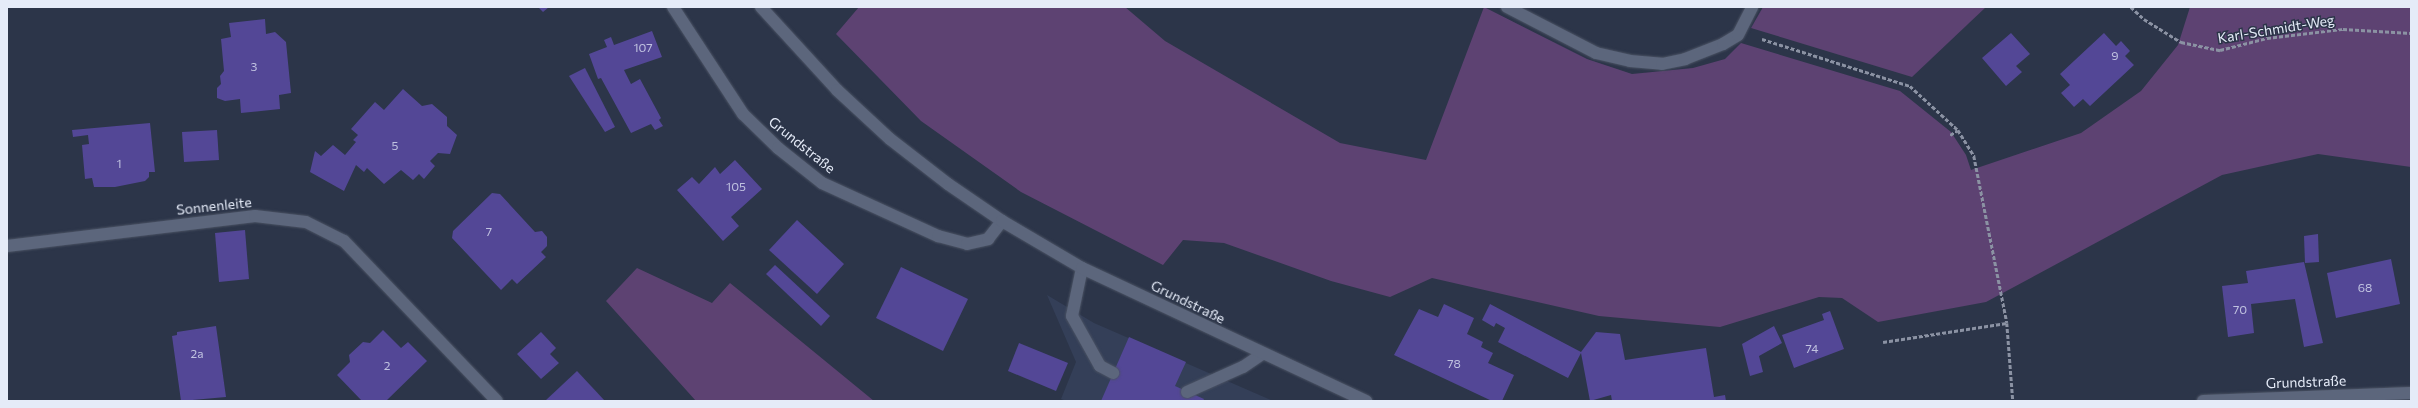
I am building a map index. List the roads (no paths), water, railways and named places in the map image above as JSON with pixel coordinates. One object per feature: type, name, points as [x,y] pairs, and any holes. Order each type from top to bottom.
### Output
[{"type":"main road","name":"Grundstraße","points":[[673,7],[743,114],[778,148],[822,183],[938,236],[967,244],[988,239],[1002,221]]},
{"type":"main road","name":"Grundstraße","points":[[761,7],[837,90],[890,139],[948,184],[1002,221],[1082,268],[1262,354],[1366,401]]},
{"type":"main road","points":[[1507,7],[1596,53],[1630,61],[1662,64],[1685,59],[1723,44],[1738,35],[1752,7]]},
{"type":"main road","name":"Sonnenleite","points":[[7,246],[255,216],[306,222],[344,241],[497,401]]},
{"type":"main road","points":[[1082,268],[1072,316],[1100,366],[1113,373]]},
{"type":"main road","points":[[1187,392],[1243,367],[1262,354]]},
{"type":"main road","name":"Grundstraße","points":[[2203,401],[2411,393]]}]
